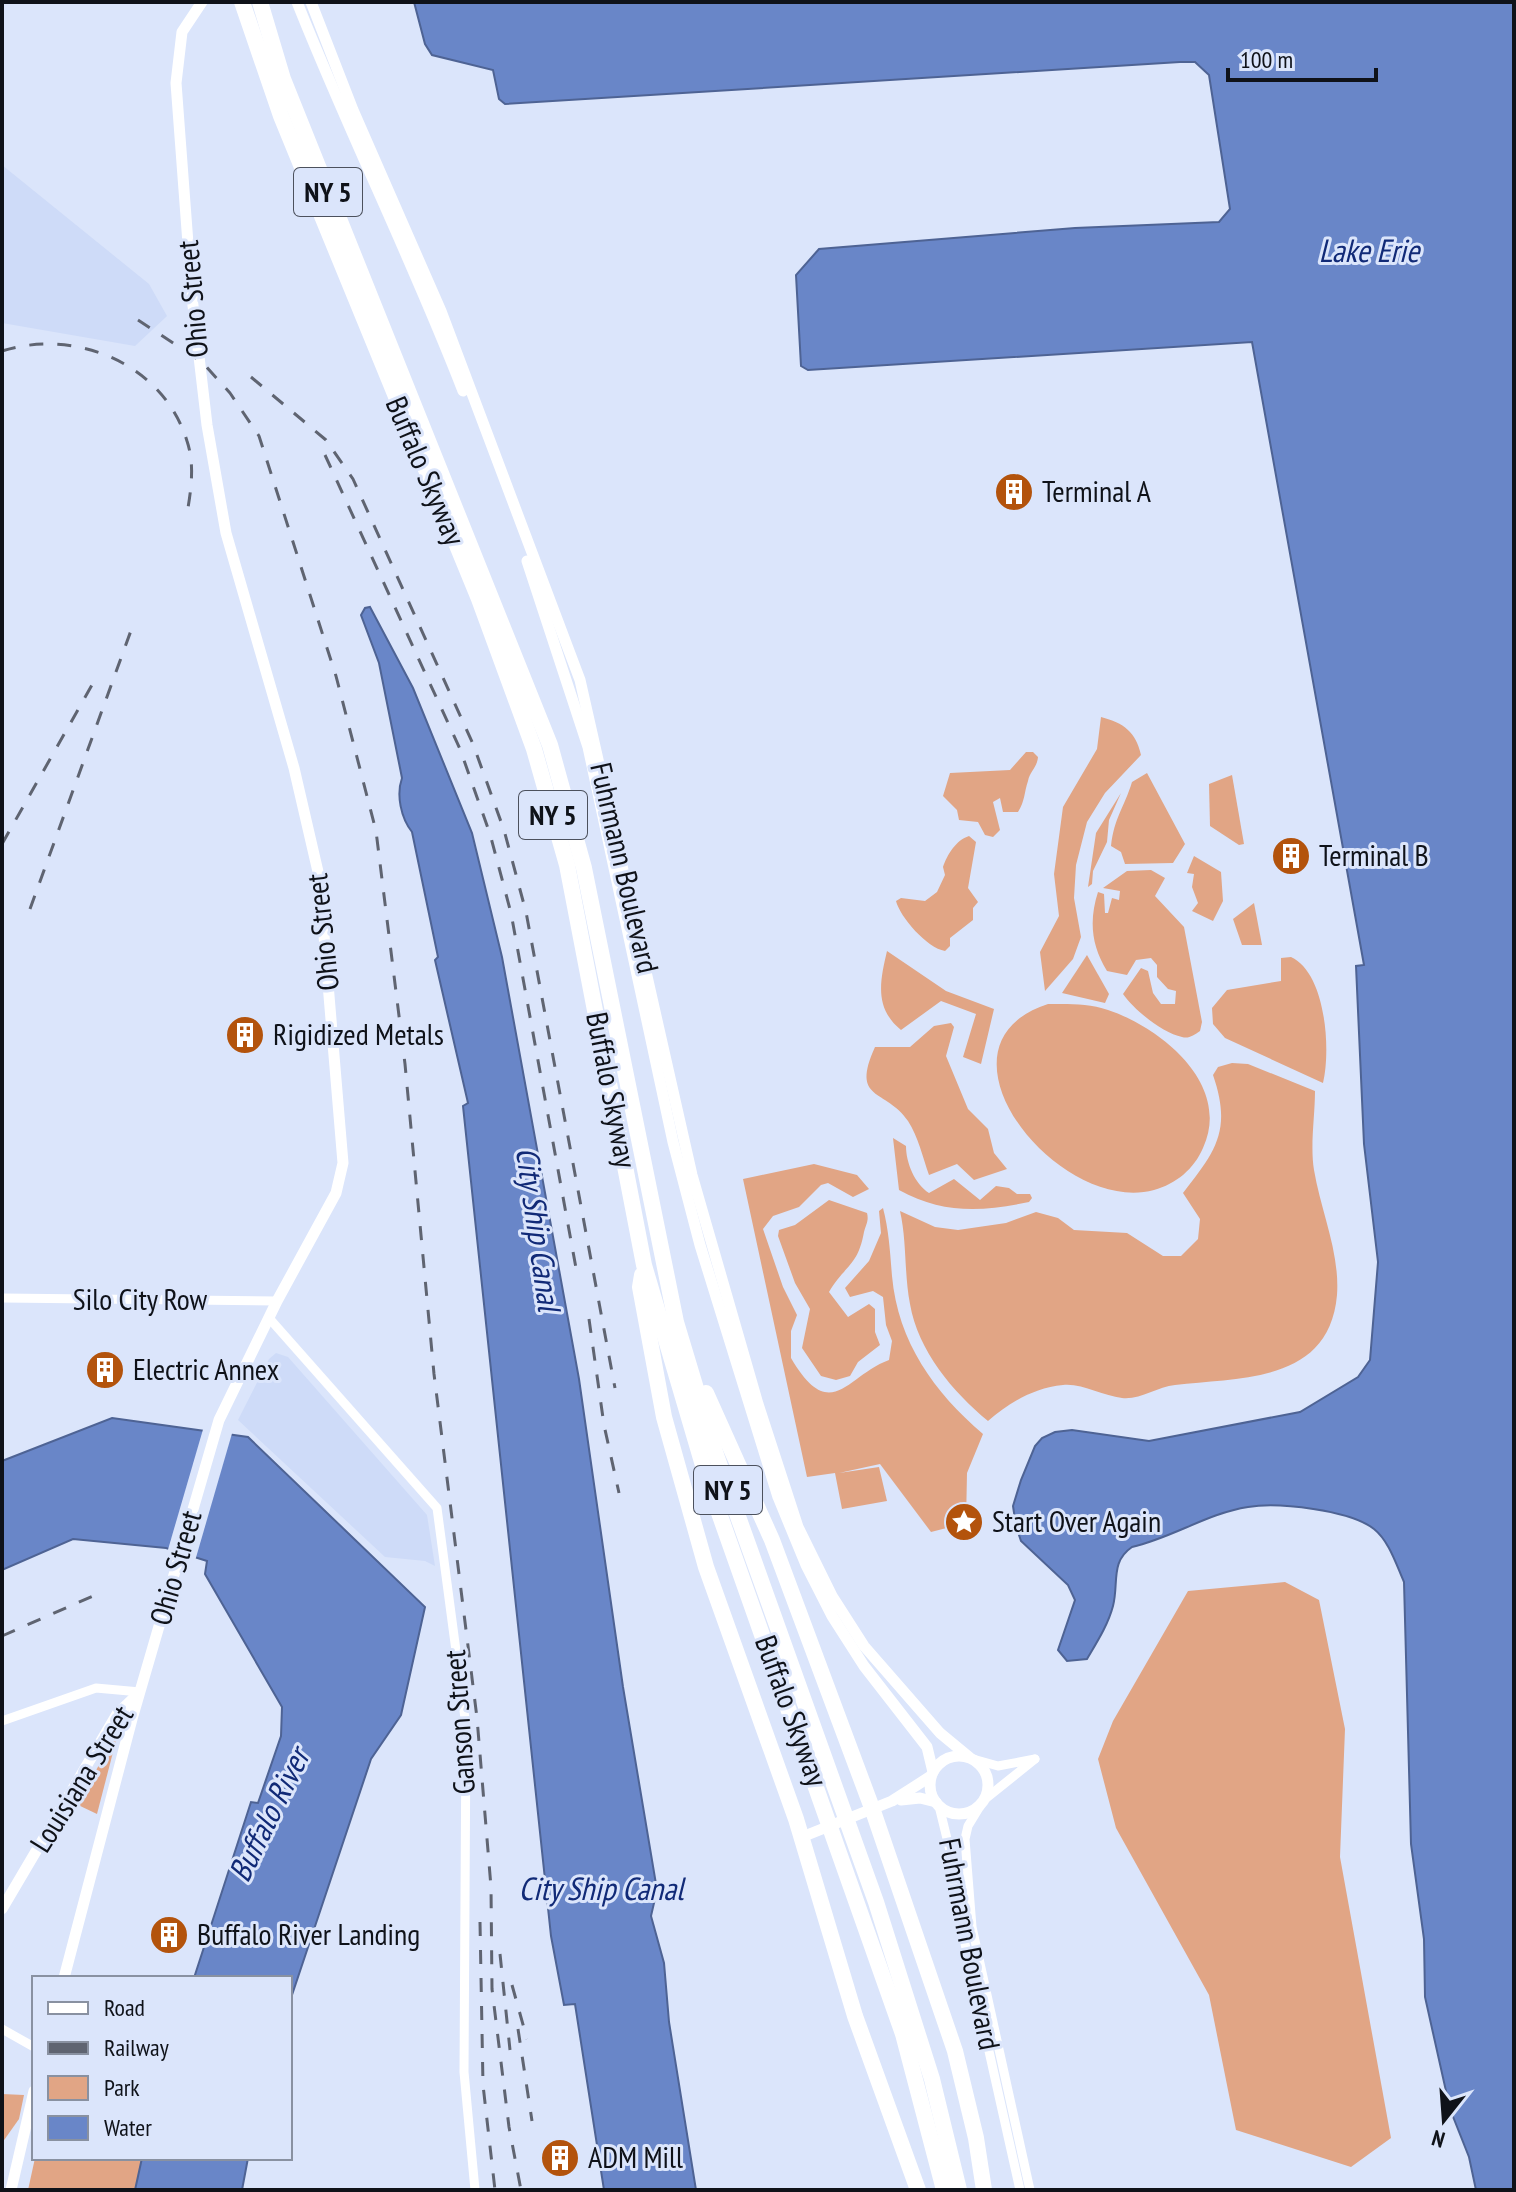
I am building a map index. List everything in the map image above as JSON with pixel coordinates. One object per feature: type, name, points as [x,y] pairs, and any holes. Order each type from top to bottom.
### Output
[{"type":"highway","name":"Buffalo Skyway","points":[[242,2],[281,116],[437,497],[534,749],[567,865],[631,1154],[676,1322],[716,1455],[835,1813]]},
{"type":"highway","name":"Buffalo Skyway","points":[[260,2],[283,79],[550,745],[584,868],[631,1154],[644,1265],[707,1479],[844,1838],[903,2034],[944,2190]]},
{"type":"highway","points":[[644,1265],[640,1287],[661,1402],[682,1488],[706,1567],[802,1837],[855,2016],[918,2190]]},
{"type":"highway","points":[[676,1322],[772,1540],[872,1808],[955,2051],[976,2138],[984,2190]]},
{"type":"highway","name":"Buffalo Skyway","points":[[844,1838],[876,1902],[932,2079],[959,2190]]},
{"type":"street","name":"Ohio Street","points":[[65,1976],[140,1692],[219,1420],[277,1301],[336,1193],[343,1163],[319,876],[294,768],[226,533],[207,425],[192,297],[176,83],[182,32],[202,2]]},
{"type":"street","name":"Fuhrmann Boulevard","points":[[297,2],[339,107],[385,190]]},
{"type":"street","name":"Fuhrmann Boulevard","points":[[311,2],[385,190],[441,311],[534,568],[580,680],[599,752],[687,1177],[800,1539],[840,1629],[927,1747],[932,1774],[930,1787],[938,1804],[952,1859],[955,1899],[1030,2190]]},
{"type":"street","name":"Silo City Row","points":[[2,1298],[277,1301]]},
{"type":"street","name":"Ganson Street","points":[[269,1318],[437,1508],[466,1726],[464,2072],[475,2190]]},
{"type":"street","name":"Fuhrmann Boulevard","points":[[800,1539],[864,1646],[940,1733],[983,1767],[988,1779],[983,1802],[968,1826],[964,1858],[972,1927],[1020,2190]]},
{"type":"street","points":[[2,1721],[96,1688],[140,1692]]},
{"type":"street","name":"Louisiana Street","points":[[2,1909],[117,1714],[140,1692]]},
{"type":"street","points":[[892,1801],[932,1774],[946,1759],[971,1758],[998,1766],[1035,1759],[983,1802]]},
{"type":"street","points":[[802,1837],[892,1801],[920,1798],[938,1804]]},
{"type":"street","name":"Fuhrmann Boulevard","points":[[938,1804],[961,1814],[983,1802]]},
{"type":"street","points":[[2,2029],[32,2046]]},
{"type":"street","points":[[11,2190],[32,2100]]},
{"type":"shaded area","points":[[2,165],[149,284],[167,316],[135,346],[2,323]]},
{"type":"shaded area","points":[[276,1353],[288,1357],[427,1515],[435,1566],[425,1561],[385,1557],[238,1420],[269,1359]]},
{"type":"green space","points":[[1101,717],[1128,730],[1136,740],[1141,755],[1105,793],[1087,822],[1076,865],[1074,898],[1081,937],[1073,959],[1045,991],[1040,952],[1059,916],[1054,874],[1063,807],[1097,749]]},
{"type":"green space","points":[[1026,752],[1033,752],[1038,757],[1018,812],[1003,812],[1000,798],[993,802],[1000,830],[993,837],[985,835],[978,822],[959,820],[957,810],[943,796],[950,773],[1010,770]]},
{"type":"green space","points":[[1147,773],[1185,844],[1173,863],[1125,864],[1121,852],[1111,846],[1117,820],[1132,782]]},
{"type":"green space","points":[[1232,775],[1244,844],[1239,845],[1210,826],[1209,784]]},
{"type":"green space","points":[[1121,793],[1109,820],[1107,842],[1093,871],[1092,884],[1088,887],[1096,833]]},
{"type":"green space","points":[[969,836],[976,842],[968,888],[978,902],[973,908],[973,920],[950,938],[950,946],[945,951],[930,944],[915,931],[896,901],[901,898],[925,901],[937,892],[950,853],[956,844]]},
{"type":"green space","points":[[1194,856],[1221,872],[1223,901],[1213,921],[1192,911],[1198,903],[1192,887],[1194,874],[1187,873]]},
{"type":"green space","points":[[1151,870],[1165,878],[1155,896],[1184,927],[1202,1022],[1200,1031],[1189,1037],[1174,1035],[1158,1026],[1141,1014],[1123,994],[1141,968],[1148,971],[1153,993],[1161,1004],[1175,1004],[1176,991],[1168,989],[1157,977],[1157,965],[1151,958],[1136,960],[1127,975],[1107,971],[1095,942],[1093,912],[1098,892],[1104,894],[1105,913],[1108,913],[1112,898],[1119,900],[1120,891],[1103,888],[1127,871]]},
{"type":"green space","points":[[1254,903],[1262,945],[1242,945],[1233,919]]},
{"type":"green space","points":[[887,951],[946,991],[994,1009],[981,1064],[963,1057],[976,1014],[941,1001],[901,1030],[892,1022],[881,994]]},
{"type":"green space","points":[[1087,955],[1109,994],[1105,1003],[1062,993]]},
{"type":"green space","points":[[1291,957],[1303,966],[1319,995],[1326,1033],[1323,1083],[1225,1038],[1213,1024],[1212,1008],[1227,990],[1281,981],[1281,958]]},
{"type":"green space","points":[[1048,1004],[1078,1004],[1108,1010],[1150,1030],[1187,1062],[1200,1081],[1208,1102],[1209,1125],[1199,1156],[1183,1175],[1154,1190],[1117,1191],[1079,1178],[1045,1153],[1017,1122],[1000,1088],[997,1054],[1012,1025]]},
{"type":"green space","points":[[951,1023],[954,1027],[946,1056],[968,1109],[988,1129],[994,1153],[1007,1169],[974,1180],[957,1164],[929,1175],[908,1121],[874,1092],[867,1077],[875,1047],[910,1047],[934,1026]]},
{"type":"green space","points":[[1232,1063],[1248,1064],[1315,1091],[1313,1161],[1337,1279],[1337,1295],[1330,1324],[1317,1345],[1299,1360],[1277,1370],[1168,1386],[1135,1397],[1115,1397],[1070,1385],[1042,1389],[1022,1397],[988,1421],[950,1384],[921,1338],[910,1304],[900,1211],[935,1227],[958,1230],[1006,1223],[1036,1212],[1058,1218],[1074,1230],[1127,1233],[1163,1256],[1181,1256],[1198,1239],[1200,1219],[1183,1193],[1212,1152],[1221,1125],[1219,1094],[1213,1075],[1218,1067]]},
{"type":"green space","points":[[893,1138],[906,1146],[912,1172],[929,1193],[954,1179],[980,1200],[996,1186],[1009,1188],[1017,1194],[1030,1194],[1032,1198],[1029,1202],[995,1208],[962,1209],[915,1198],[899,1190]]},
{"type":"green space","points":[[814,1164],[857,1175],[869,1189],[853,1197],[828,1183],[821,1185],[799,1207],[773,1216],[763,1229],[783,1287],[797,1315],[791,1331],[791,1358],[817,1389],[829,1392],[839,1390],[889,1360],[892,1341],[886,1325],[883,1297],[873,1291],[850,1297],[845,1288],[869,1261],[881,1233],[879,1211],[883,1208],[896,1300],[911,1344],[934,1383],[983,1434],[967,1473],[966,1523],[931,1532],[880,1464],[839,1473],[879,1467],[887,1501],[842,1509],[835,1473],[807,1477],[743,1179]]},
{"type":"green space","points":[[829,1200],[867,1213],[855,1259],[829,1292],[848,1317],[869,1304],[875,1309],[875,1332],[880,1345],[858,1362],[850,1376],[836,1380],[821,1376],[802,1348],[810,1309],[795,1283],[778,1236],[779,1230],[795,1225]]},
{"type":"green space","points":[[1285,1582],[1319,1600],[1345,1729],[1340,1857],[1391,2138],[1351,2167],[1236,2130],[1209,1995],[1116,1828],[1098,1759],[1113,1721],[1188,1591]]},
{"type":"green space","points":[[118,1733],[97,1814],[76,1804]]},
{"type":"green space","points":[[2,2094],[24,2095],[19,2119],[2,2143]]},
{"type":"green space","points":[[35,2160],[142,2160],[135,2190],[28,2190]]},
{"type":"water","name":"Lake Erie","points":[[414,2],[1514,2],[1514,2190],[1476,2190],[1469,2157],[1450,2109],[1425,1997],[1424,1939],[1411,1844],[1404,1582],[1384,1540],[1363,1522],[1331,1512],[1261,1506],[1233,1510],[1132,1547],[1118,1566],[1113,1606],[1098,1640],[1087,1659],[1067,1661],[1058,1650],[1075,1600],[1068,1585],[1021,1541],[1013,1506],[1035,1446],[1042,1438],[1055,1432],[1072,1430],[1149,1441],[1300,1412],[1358,1377],[1370,1360],[1378,1262],[1364,1144],[1356,966],[1364,965],[1252,342],[808,370],[801,366],[796,275],[819,249],[1075,228],[1219,222],[1230,209],[1209,75],[1195,62],[1180,62],[505,104],[499,99],[493,70],[432,55],[425,44]]},
{"type":"water","name":"City Ship Canal","points":[[370,607],[413,688],[472,833],[502,957],[579,1379],[623,1687],[657,1890],[651,1916],[664,1963],[669,2022],[696,2190],[604,2190],[575,2004],[564,2005],[551,1936],[463,1106],[468,1103],[435,960],[438,957],[412,832],[401,806],[399,792],[402,778],[379,663],[361,615],[365,608]]},
{"type":"water","name":"Buffalo River","points":[[112,1418],[248,1437],[425,1607],[401,1715],[371,1759],[292,1995],[292,1976],[195,1976],[251,1802],[258,1803],[281,1736],[282,1707],[205,1574],[207,1561],[166,1548],[73,1539],[2,1570],[2,1461]]},
{"type":"water","points":[[142,2160],[248,2160],[242,2190],[135,2190]]},
{"type":"pier","points":[[204,1426],[233,1430],[195,1561],[167,1553]]},
{"type":"railway","points":[[138,320],[202,362],[230,393],[259,436],[336,676],[376,831],[405,1064],[434,1374],[477,1718],[491,1887],[492,1989],[509,2127],[521,2190]]},
{"type":"railway","points":[[2,351],[30,345],[58,344],[113,358],[137,372],[158,391],[175,414],[187,441],[192,468],[187,514]]},
{"type":"railway","points":[[251,377],[326,440],[353,479],[473,744],[504,830],[526,912],[615,1388]]},
{"type":"railway","points":[[325,455],[460,749],[490,834],[511,913],[576,1268]]},
{"type":"railway","points":[[30,909],[133,625]]},
{"type":"railway","points":[[2,844],[92,685]]},
{"type":"railway","points":[[589,1319],[604,1425],[619,1493]]},
{"type":"railway","points":[[2,1636],[102,1592]]},
{"type":"railway","points":[[480,1922],[483,2085],[495,2190]]},
{"type":"railway","points":[[500,1954],[510,2050]]},
{"type":"railway","points":[[512,1985],[527,2039]]},
{"type":"railway","points":[[518,2029],[532,2121]]},
{"type":"place","name":"Terminal A","points":[[1014,492]]},
{"type":"place","name":"Terminal B","points":[[1291,856]]},
{"type":"place","name":"Rigidized Metals","points":[[245,1035]]},
{"type":"place","name":"Electric Annex","points":[[105,1370]]},
{"type":"place","name":"Start Over Again","points":[[964,1522]]},
{"type":"place","name":"Buffalo River Landing","points":[[169,1935]]},
{"type":"place","name":"ADM Mill","points":[[560,2158]]}]
